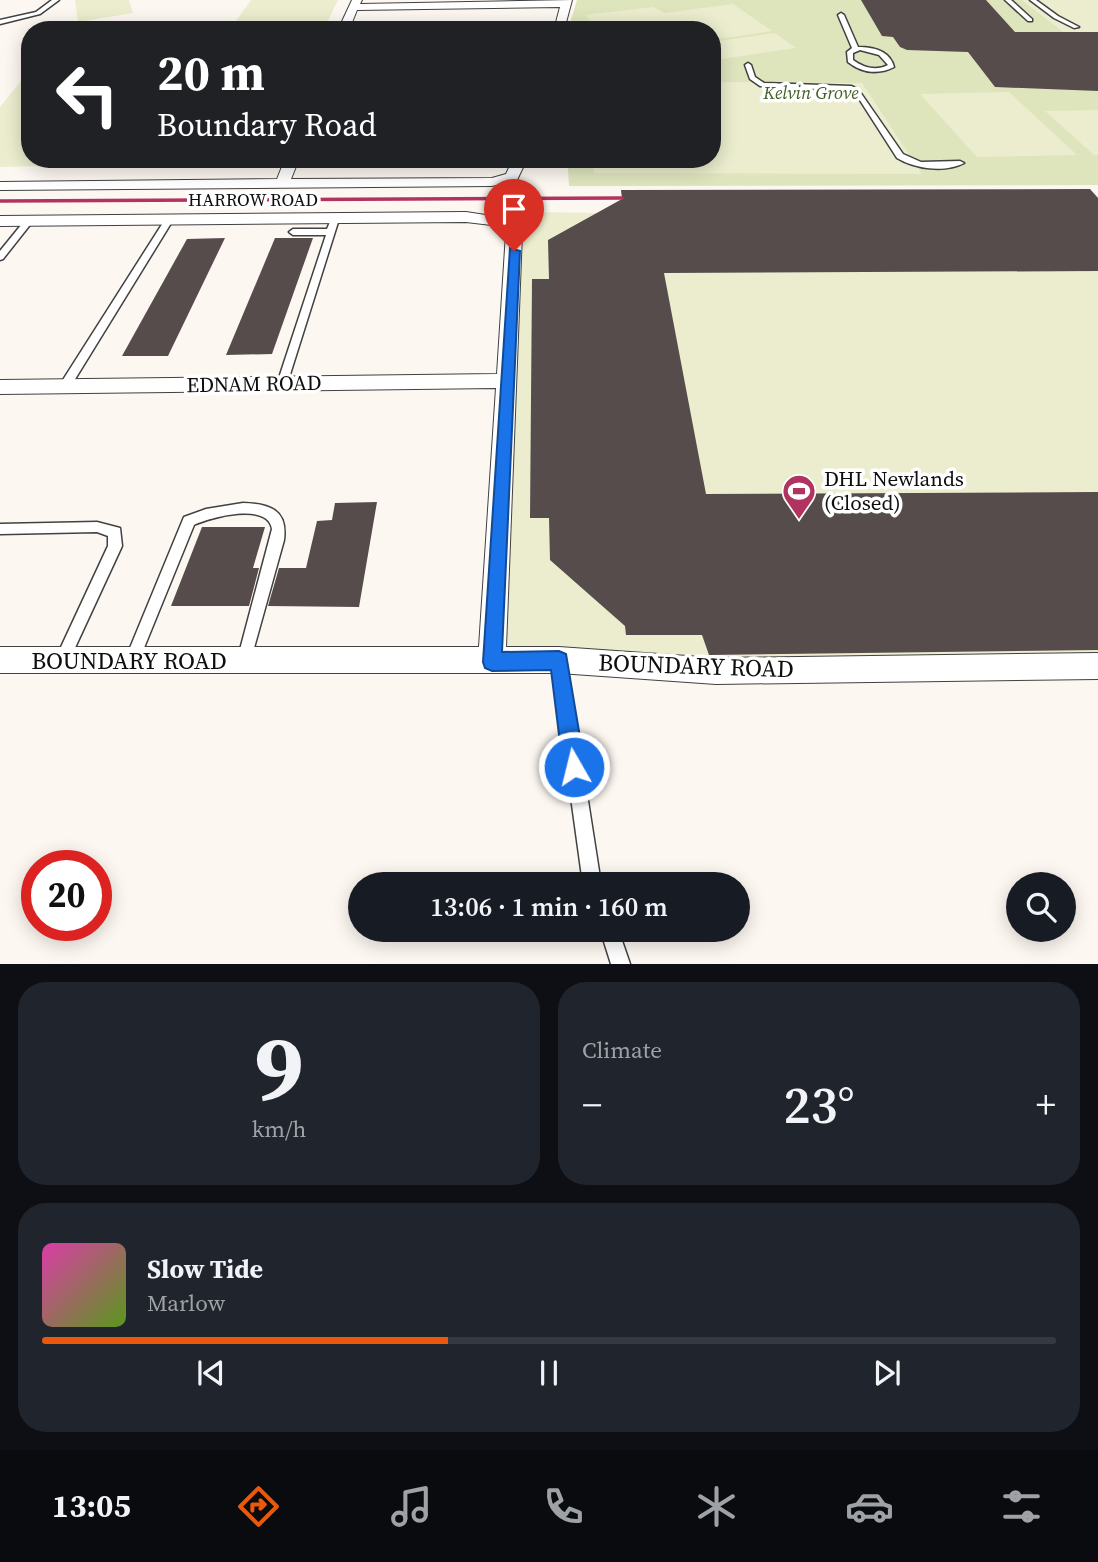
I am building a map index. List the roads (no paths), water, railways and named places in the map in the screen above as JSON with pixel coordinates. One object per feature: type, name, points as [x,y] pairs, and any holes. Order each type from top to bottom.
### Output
[{"type":"street","points":[[347,21],[356,3],[567,2],[562,21]]},
{"type":"street","points":[[283,183],[289,168]]},
{"type":"street","points":[[0,186],[507,180],[517,168]]},
{"type":"street","name":"HARROW ROAD","points":[[0,221],[169,220],[333,225],[467,217],[505,222],[514,233],[508,382]]},
{"type":"street","points":[[492,662],[508,382]]},
{"type":"street","name":"EDNAM ROAD","points":[[0,387],[508,382]]},
{"type":"street","name":"BOUNDARY ROAD","points":[[0,660],[559,660],[716,671],[1098,666]]},
{"type":"lane","points":[[0,22],[38,13],[56,0]]},
{"type":"lane","points":[[1008,0],[1030,20]]},
{"type":"lane","points":[[1033,0],[1056,17],[1076,27]]},
{"type":"lane","points":[[841,15],[856,49]]},
{"type":"lane","points":[[856,49],[877,51],[891,61],[892,66],[881,70],[858,67],[850,61],[850,52],[856,49]]},
{"type":"lane","points":[[748,65],[752,78],[762,85],[856,90],[900,156],[908,162],[920,165],[960,163]]},
{"type":"lane","points":[[65,386],[169,220]]},
{"type":"lane","points":[[0,257],[30,221]]},
{"type":"lane","points":[[282,384],[333,225],[293,232]]},
{"type":"lane","points":[[132,661],[189,521],[218,510],[264,510],[274,516],[279,530],[244,661]]},
{"type":"lane","points":[[0,529],[97,527],[115,532],[115,546],[61,660]]},
{"type":"lane","points":[[559,660],[590,872]]},
{"type":"lane","points":[[613,942],[621,964]]},
{"type":"railway","points":[[0,201],[622,198]]},
{"type":"place","name":"DHL Newlands (Closed)","points":[[799,521]]},
{"type":"park label","name":"Kelvin Grove","points":[[811,93]]}]
